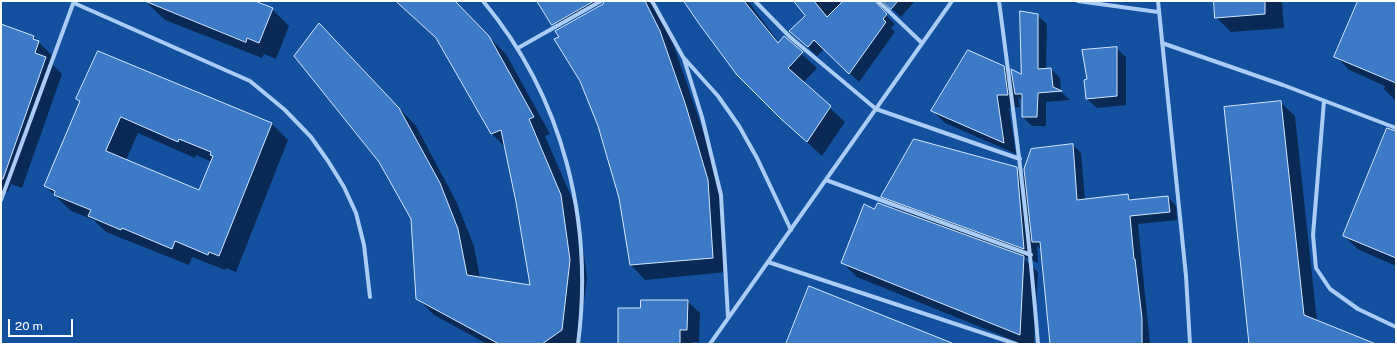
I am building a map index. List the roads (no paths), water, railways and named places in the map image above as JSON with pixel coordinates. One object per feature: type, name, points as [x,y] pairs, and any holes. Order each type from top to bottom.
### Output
[{"type":"street","points":[[483,1],[518,48],[556,125],[570,173],[578,213],[582,267],[581,322],[578,344]]},
{"type":"street","points":[[518,48],[600,1]]},
{"type":"street","points":[[652,1],[683,57],[702,117],[721,195],[728,318]]},
{"type":"street","points":[[756,1],[790,37],[876,109],[1020,159]]},
{"type":"street","points":[[878,1],[922,43]]},
{"type":"street","points":[[710,344],[952,1]]},
{"type":"street","points":[[999,1],[1031,255],[1038,344]]},
{"type":"street","points":[[1078,1],[1158,12]]},
{"type":"street","points":[[1158,1],[1185,269],[1190,344]]},
{"type":"street","points":[[1,200],[74,2],[250,81],[285,110],[311,137],[344,187],[356,213],[364,245],[370,298]]},
{"type":"street","points":[[1162,43],[1283,84],[1396,128]]},
{"type":"street","points":[[683,57],[718,96],[739,126],[757,158],[791,230]]},
{"type":"street","points":[[1324,101],[1313,235],[1316,268],[1330,289],[1358,309],[1396,327]]},
{"type":"street","points":[[826,180],[1031,255]]},
{"type":"street","points":[[768,262],[1016,344]]}]
